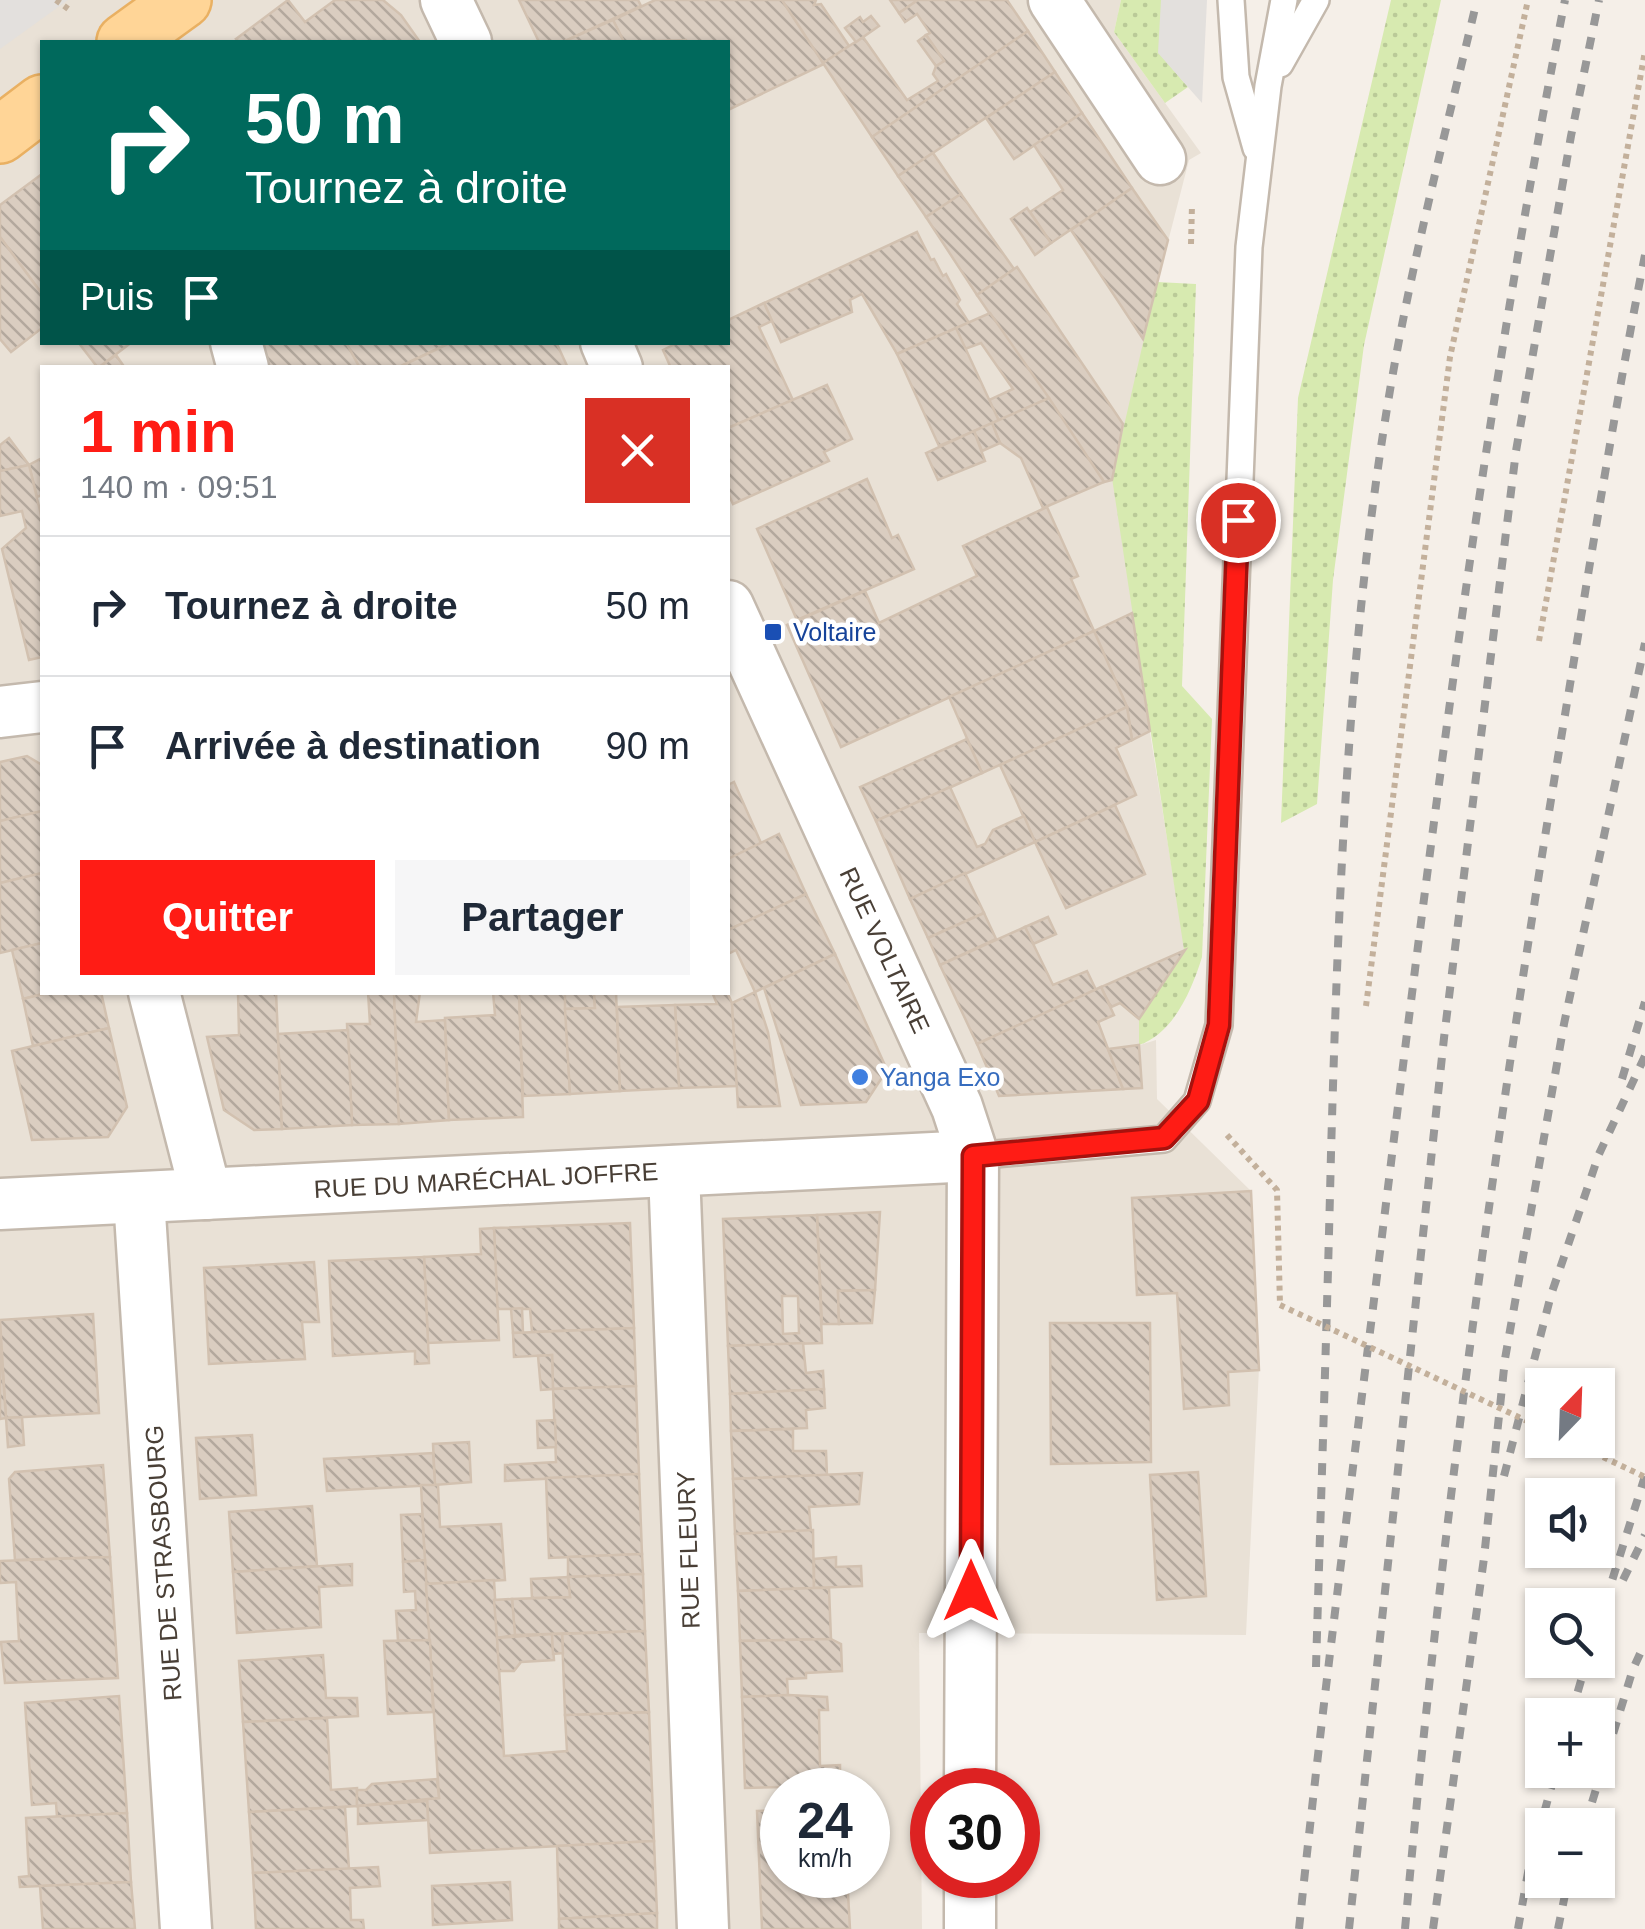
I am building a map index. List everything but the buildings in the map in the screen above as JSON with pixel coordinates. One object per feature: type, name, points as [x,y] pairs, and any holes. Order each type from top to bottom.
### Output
[{"type":"main road","points":[[128,40],[183,0]]},
{"type":"main road","points":[[0,134],[40,104]]},
{"type":"street","points":[[446,0],[465,40]]},
{"type":"street","points":[[1054,0],[1160,159]]},
{"type":"street","name":"RUE VOLTAIRE","points":[[730,610],[949,1089],[973,1156],[970,1768]]},
{"type":"street","points":[[0,712],[40,707]]},
{"type":"street","points":[[155,995],[206,1194]]},
{"type":"street","name":"RUE DU MARÉCHAL JOFFRE","points":[[0,1204],[973,1156]]},
{"type":"street","name":"RUE FLEURY","points":[[674,1171],[702,1929]]},
{"type":"street","name":"RUE DE STRASBOURG","points":[[140,1198],[186,1929]]},
{"type":"street","points":[[970,1898],[970,1929]]},
{"type":"lane","points":[[1231,0],[1236,77],[1259,158]]},
{"type":"lane","points":[[973,1156],[1164,1138],[1198,1101],[1219,1025],[1248,247],[1268,86],[1284,0]]},
{"type":"lane","points":[[1268,86],[1316,0]]},
{"type":"path","points":[[56,0],[71,11]]},
{"type":"path","points":[[1366,1006],[1450,356],[1528,0]]},
{"type":"path","points":[[1539,641],[1645,51]]},
{"type":"path","points":[[1198,1101],[1277,1190],[1280,1304],[1525,1420]]},
{"type":"path","points":[[1605,1458],[1645,1477]]},
{"type":"shaded area","points":[[0,0],[1121,0],[1114,32],[1201,153],[1189,160],[1143,339],[1141,677],[1185,950],[1139,1019],[1140,1045],[1156,1040],[1157,1099],[1251,1191],[1259,1368],[1246,1635],[919,1633],[920,1768],[910,1768],[910,1898],[922,1898],[922,1929],[0,1929]]},
{"type":"shaded area","points":[[0,0],[68,0],[0,49]]},
{"type":"shaded area","points":[[1161,0],[1207,0],[1202,103],[1158,53]]},
{"type":"green space","points":[[1121,0],[1172,0],[1159,53],[1188,87],[1165,103],[1114,32]]},
{"type":"green space","points":[[1391,0],[1441,0],[1364,345],[1333,580],[1317,804],[1281,823],[1298,398]]},
{"type":"green space","points":[[1157,282],[1196,284],[1182,686],[1212,719],[1202,957],[1180,1009],[1162,1031],[1139,1045],[1139,1019],[1184,950],[1112,478]]},
{"type":"railway","points":[[1316,1667],[1337,969],[1353,694],[1385,421],[1427,209],[1477,0]]},
{"type":"railway","points":[[1299,1929],[1446,731],[1488,437],[1565,0]]},
{"type":"railway","points":[[1349,1929],[1444,1038],[1516,451],[1599,0]]},
{"type":"railway","points":[[1405,1929],[1452,1488],[1491,1195],[1558,757],[1645,255]]},
{"type":"railway","points":[[1433,1929],[1484,1558],[1505,1359],[1564,1024],[1645,643]]},
{"type":"railway","points":[[1622,1079],[1645,1002]]},
{"type":"railway","points":[[1504,1476],[1551,1295],[1599,1154],[1645,1056]]},
{"type":"railway","points":[[1610,1588],[1645,1476]]},
{"type":"railway","points":[[1623,1580],[1645,1535]]},
{"type":"railway","points":[[1590,1808],[1633,1669],[1645,1643]]},
{"type":"railway","points":[[1576,1698],[1582,1678]]},
{"type":"railway","points":[[1518,1929],[1529,1867],[1551,1788]]},
{"type":"railway","points":[[1558,1929],[1564,1898]]},
{"type":"place","name":"Voltaire","points":[[773,632]]},
{"type":"place","name":"Yanga Exo","points":[[860,1077]]},
{"type":"route","points":[[971,1591],[973,1156],[1164,1138],[1198,1101],[1219,1025],[1238,520]]}]
